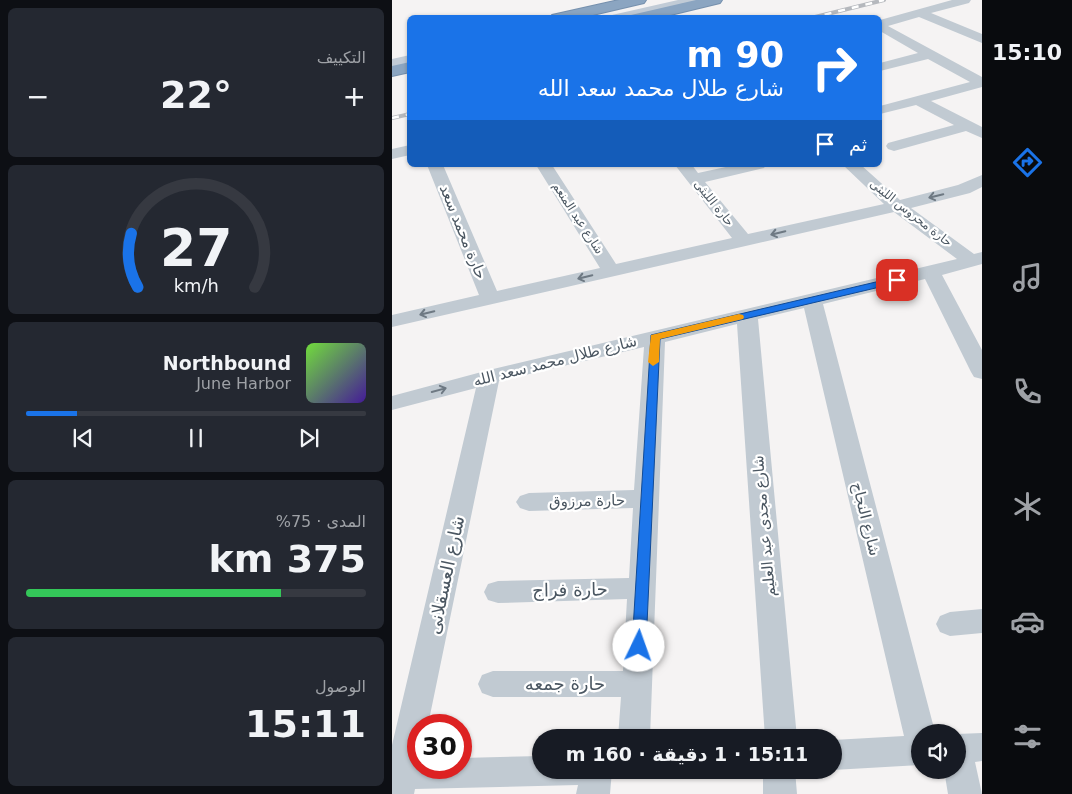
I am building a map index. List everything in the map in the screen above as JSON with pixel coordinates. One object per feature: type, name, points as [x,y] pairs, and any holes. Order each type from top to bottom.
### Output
[{"type":"highway","points":[[571,15],[639,0]]},
{"type":"highway","points":[[649,15],[715,0]]},
{"type":"highway","points":[[392,53],[407,50]]},
{"type":"highway","points":[[392,71],[407,68]]},
{"type":"main road","points":[[612,15],[678,0]]},
{"type":"main road","points":[[630,15],[698,0]]},
{"type":"main road","points":[[392,64],[407,61]]},
{"type":"street","points":[[882,24],[965,0]]},
{"type":"street","points":[[920,13],[982,39]]},
{"type":"street","points":[[882,26],[982,83]]},
{"type":"street","points":[[882,66],[930,54]]},
{"type":"street","points":[[882,107],[918,100],[982,83]]},
{"type":"street","points":[[918,100],[982,133]]},
{"type":"street","points":[[894,146],[967,126]]},
{"type":"street","points":[[392,154],[407,151]]},
{"type":"street","name":"حارة محمد سعد","points":[[436,167],[490,298]]},
{"type":"street","name":"شارع عبد المنعم","points":[[545,167],[612,271]]},
{"type":"street","name":"حارة الليثى","points":[[685,167],[744,241]]},
{"type":"street","points":[[694,179],[749,167]]},
{"type":"street","name":"حارة محروس الليثى","points":[[853,167],[914,218],[944,240],[976,259]]},
{"type":"street","points":[[392,321],[898,206],[964,189],[982,180]]},
{"type":"street","name":"شارع طلال محمد سعد الله","points":[[392,403],[490,377],[931,272],[976,259]]},
{"type":"street","points":[[931,272],[982,372]]},
{"type":"street","name":"شارع النجاح","points":[[812,300],[917,724]]},
{"type":"street","name":"شارع مجدى عبد العليم","points":[[747,315],[780,729]]},
{"type":"street","points":[[634,729],[655,337]]},
{"type":"street","name":"شارع العسقلانى","points":[[397,781],[490,377]]},
{"type":"street","name":"حارة مرزوق","points":[[528,502],[646,500]]},
{"type":"street","name":"حارة فراج","points":[[498,592],[642,588]]},
{"type":"street","points":[[950,624],[982,621]]},
{"type":"street","name":"حارة جمعه","points":[[493,684],[637,684]]},
{"type":"street","points":[[966,749],[982,747]]},
{"type":"street","points":[[842,755],[911,751]]},
{"type":"street","points":[[397,781],[532,773]]},
{"type":"street","points":[[593,794],[595,779]]},
{"type":"street","points":[[779,779],[780,794]]},
{"type":"street","points":[[962,779],[965,794]]},
{"type":"railway","points":[[823,15],[884,0]]},
{"type":"railway","points":[[392,118],[407,115]]},
{"type":"slow traffic","points":[[653,362],[655,337],[739,317]]},
{"type":"route","points":[[639,646],[655,337],[897,280]]}]
